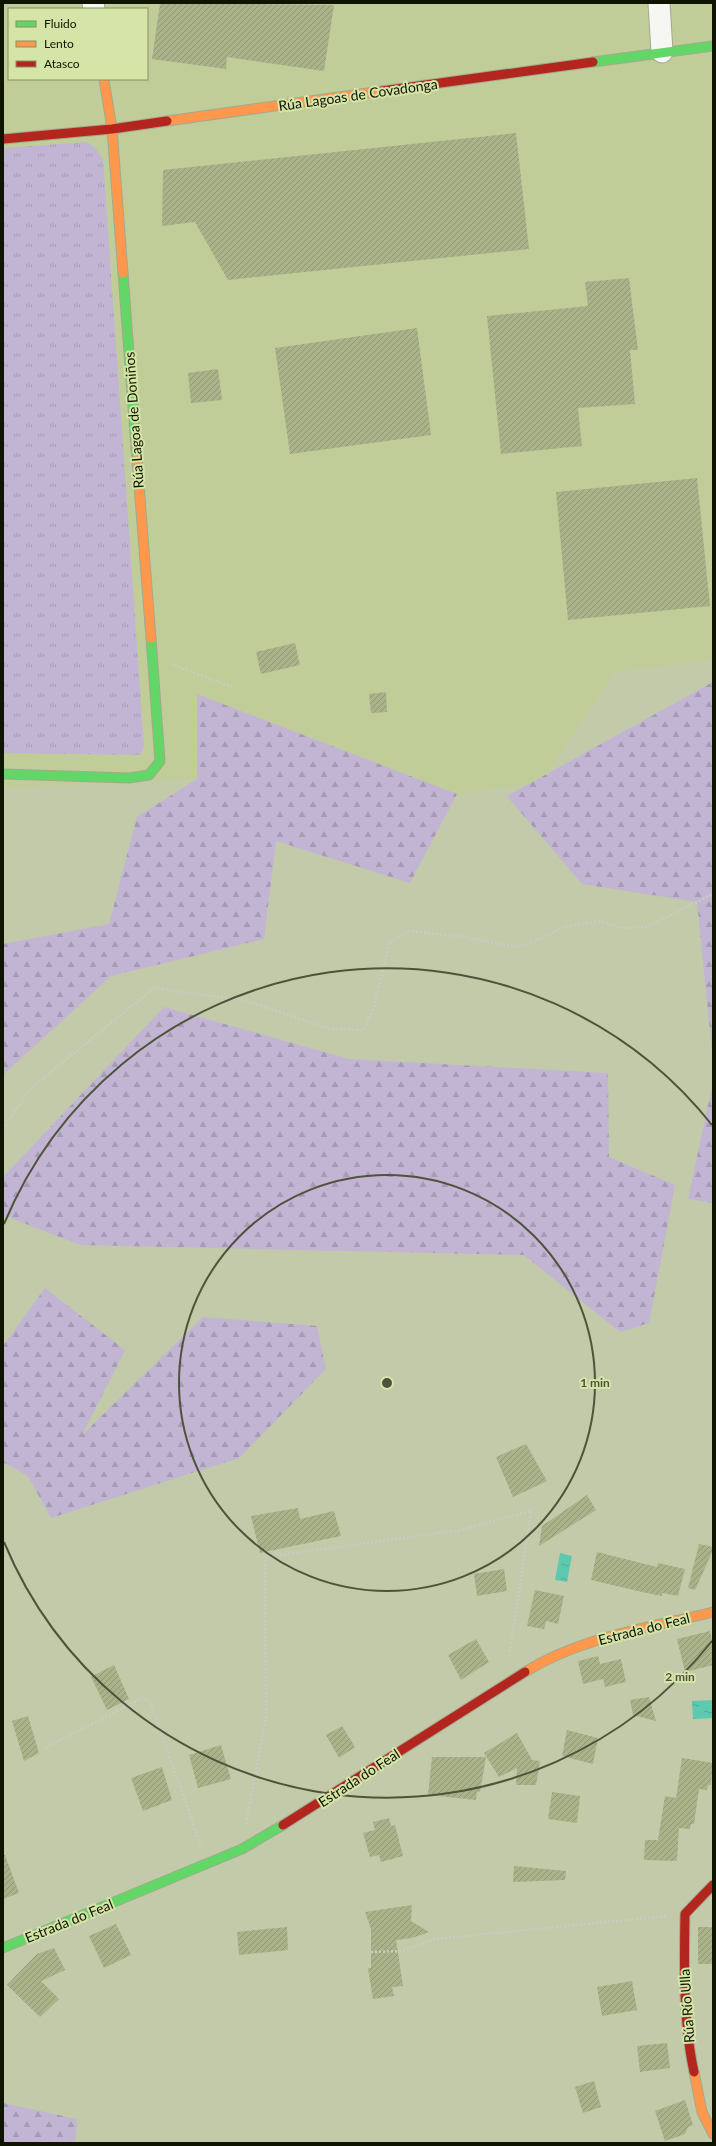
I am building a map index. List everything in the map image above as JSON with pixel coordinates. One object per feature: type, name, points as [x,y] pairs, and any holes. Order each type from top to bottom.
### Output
[{"type":"street","points":[[659,3],[662,52]]},
{"type":"street","name":"Rúa Lagoas de Covadonga","points":[[3,139],[112,129],[713,46]]},
{"type":"street","name":"Rúa Lagoa de Doniños","points":[[3,774],[130,778],[149,775],[160,761],[112,129],[104,80]]},
{"type":"street","name":"Estrada do Feal","points":[[3,1948],[242,1850],[303,1814],[505,1683],[538,1664],[582,1644],[713,1612]]},
{"type":"street","points":[[685,1914],[713,1885]]},
{"type":"street","name":"Rúa Río Ulla","points":[[685,1914],[684,1955],[690,2054],[702,2112],[713,2134]]},
{"type":"path","points":[[152,657],[232,687]]},
{"type":"path","points":[[3,1129],[32,1088],[154,988],[243,1000],[330,1029],[363,1030],[374,1010],[390,942],[410,931],[464,937],[516,947],[534,942],[564,927],[601,921],[620,928],[647,927],[713,894]]},
{"type":"path","points":[[242,1850],[266,1717],[265,1557],[461,1530],[531,1511],[505,1683]]},
{"type":"path","points":[[45,1748],[142,1698],[150,1701],[208,1863]]},
{"type":"path","points":[[367,1952],[402,1951],[435,1938],[685,1914]]},
{"type":"shaded area","points":[[3,3],[713,3],[713,660],[615,672],[541,782],[457,794],[198,694],[197,779],[3,788]]},
{"type":"green space","points":[[87,142],[96,149],[103,159],[144,747],[140,755],[3,753],[3,148]]},
{"type":"green space","points":[[713,682],[713,1061],[697,902],[582,884],[507,796]]},
{"type":"green space","points":[[197,694],[457,794],[410,883],[276,841],[264,939],[111,976],[3,1075],[3,944],[109,924],[137,817],[197,779]]},
{"type":"green space","points":[[164,1007],[349,1059],[608,1073],[609,1157],[675,1185],[649,1323],[620,1332],[524,1255],[80,1245],[3,1215],[3,1177]]},
{"type":"green space","points":[[713,1082],[713,1203],[688,1199]]},
{"type":"green space","points":[[45,1288],[125,1350],[82,1435],[203,1317],[317,1326],[326,1369],[239,1458],[51,1518],[28,1476],[3,1462],[3,1346]]},
{"type":"green space","points":[[3,2103],[77,2119],[75,2143],[3,2143]]},
{"type":"water","points":[[560,1553],[572,1556],[567,1582],[555,1580]]},
{"type":"water","points":[[713,1700],[713,1718],[693,1719],[692,1701]]},
{"type":"building","points":[[160,3],[334,5],[324,71],[227,57],[226,69],[152,59]]},
{"type":"building","points":[[516,133],[529,249],[228,280],[195,222],[162,226],[163,170]]},
{"type":"building","points":[[629,278],[638,350],[630,350],[635,404],[578,408],[582,446],[501,454],[487,316],[588,306],[585,282]]},
{"type":"building","points":[[417,328],[431,435],[290,454],[275,348]]},
{"type":"building","points":[[218,369],[222,400],[191,403],[188,373]]},
{"type":"building","points":[[697,478],[710,606],[568,620],[556,492]]},
{"type":"building","points":[[295,643],[300,665],[261,674],[256,652]]},
{"type":"building","points":[[386,692],[387,712],[371,713],[369,694]]},
{"type":"building","points":[[526,1444],[547,1481],[513,1497],[496,1457]]},
{"type":"building","points":[[587,1495],[596,1510],[539,1546],[542,1526]]},
{"type":"building","points":[[298,1508],[300,1519],[334,1511],[341,1536],[260,1553],[251,1516]]},
{"type":"building","points":[[699,1544],[713,1547],[713,1550],[695,1590],[688,1588]]},
{"type":"building","points":[[597,1552],[657,1567],[658,1563],[685,1569],[678,1596],[662,1593],[662,1596],[591,1580]]},
{"type":"building","points":[[504,1569],[507,1591],[477,1596],[474,1574]]},
{"type":"building","points":[[535,1590],[564,1596],[558,1624],[546,1621],[544,1629],[527,1626]]},
{"type":"building","points":[[710,1631],[713,1645],[713,1665],[685,1672],[677,1639]]},
{"type":"building","points":[[476,1639],[489,1662],[461,1680],[448,1655]]},
{"type":"building","points":[[598,1656],[600,1664],[621,1659],[626,1682],[605,1687],[603,1679],[583,1684],[578,1661]]},
{"type":"building","points":[[114,1665],[129,1699],[107,1710],[91,1677]]},
{"type":"building","points":[[649,1697],[656,1721],[633,1715],[630,1700]]},
{"type":"building","points":[[28,1716],[39,1753],[24,1761],[12,1721]]},
{"type":"building","points":[[342,1726],[355,1747],[339,1758],[326,1735]]},
{"type":"building","points":[[567,1730],[598,1738],[593,1764],[562,1756]]},
{"type":"building","points":[[517,1733],[532,1760],[540,1761],[536,1785],[516,1785],[517,1768],[499,1777],[484,1753]]},
{"type":"building","points":[[221,1745],[231,1779],[198,1788],[189,1755]]},
{"type":"building","points":[[432,1757],[486,1757],[480,1792],[477,1791],[476,1800],[428,1795]]},
{"type":"building","points":[[682,1758],[713,1763],[711,1785],[708,1785],[707,1790],[699,1789],[694,1824],[691,1824],[690,1829],[679,1828],[677,1861],[644,1860],[645,1840],[658,1840],[665,1796],[676,1798]]},
{"type":"building","points":[[162,1767],[172,1800],[143,1811],[131,1778]]},
{"type":"building","points":[[552,1792],[580,1796],[577,1823],[548,1819]]},
{"type":"building","points":[[389,1818],[391,1826],[395,1825],[403,1856],[381,1862],[379,1855],[370,1857],[363,1833],[375,1830],[373,1822]]},
{"type":"building","points":[[3,1855],[5,1855],[19,1893],[3,1899]]},
{"type":"building","points":[[514,1866],[566,1871],[565,1880],[513,1882]]},
{"type":"building","points":[[412,1905],[411,1921],[429,1932],[412,1938],[396,1940],[403,1986],[392,1987],[394,1996],[373,1999],[368,1968],[371,1968],[371,1929],[365,1912]]},
{"type":"building","points":[[116,1924],[131,1955],[104,1968],[89,1936]]},
{"type":"building","points":[[287,1927],[288,1950],[239,1955],[237,1932]]},
{"type":"building","points":[[698,1927],[713,1927],[713,1964],[698,1964]]},
{"type":"building","points":[[54,1948],[65,1970],[41,1981],[59,1999],[40,2017],[7,1985],[37,1954]]},
{"type":"building","points":[[632,1981],[637,2010],[602,2016],[597,1987]]},
{"type":"building","points":[[667,2043],[670,2068],[640,2072],[637,2046]]},
{"type":"building","points":[[594,2081],[601,2107],[583,2113],[575,2087]]},
{"type":"building","points":[[685,2100],[693,2125],[688,2127],[685,2134],[665,2141],[655,2111]]},
{"type":"traffic: fast","points":[[593,62],[713,46]]},
{"type":"traffic: fast","points":[[123,273],[137,460]]},
{"type":"traffic: fast","points":[[3,774],[129,778],[149,775],[160,761],[151,638]]},
{"type":"traffic: fast","points":[[3,1948],[242,1849],[283,1825]]},
{"type":"traffic: slow","points":[[104,80],[112,129],[123,273]]},
{"type":"traffic: slow","points":[[167,121],[382,91]]},
{"type":"traffic: slow","points":[[137,460],[151,638]]},
{"type":"traffic: slow","points":[[525,1672],[569,1650],[592,1642],[713,1612]]},
{"type":"traffic: slow","points":[[694,2072],[702,2112],[713,2134]]},
{"type":"traffic: jam","points":[[382,91],[593,62]]},
{"type":"traffic: jam","points":[[3,139],[112,129],[167,121]]},
{"type":"traffic: jam","points":[[283,1825],[525,1672]]},
{"type":"traffic: jam","points":[[694,2072],[690,2053],[686,2013],[685,1914],[713,1885]]}]
